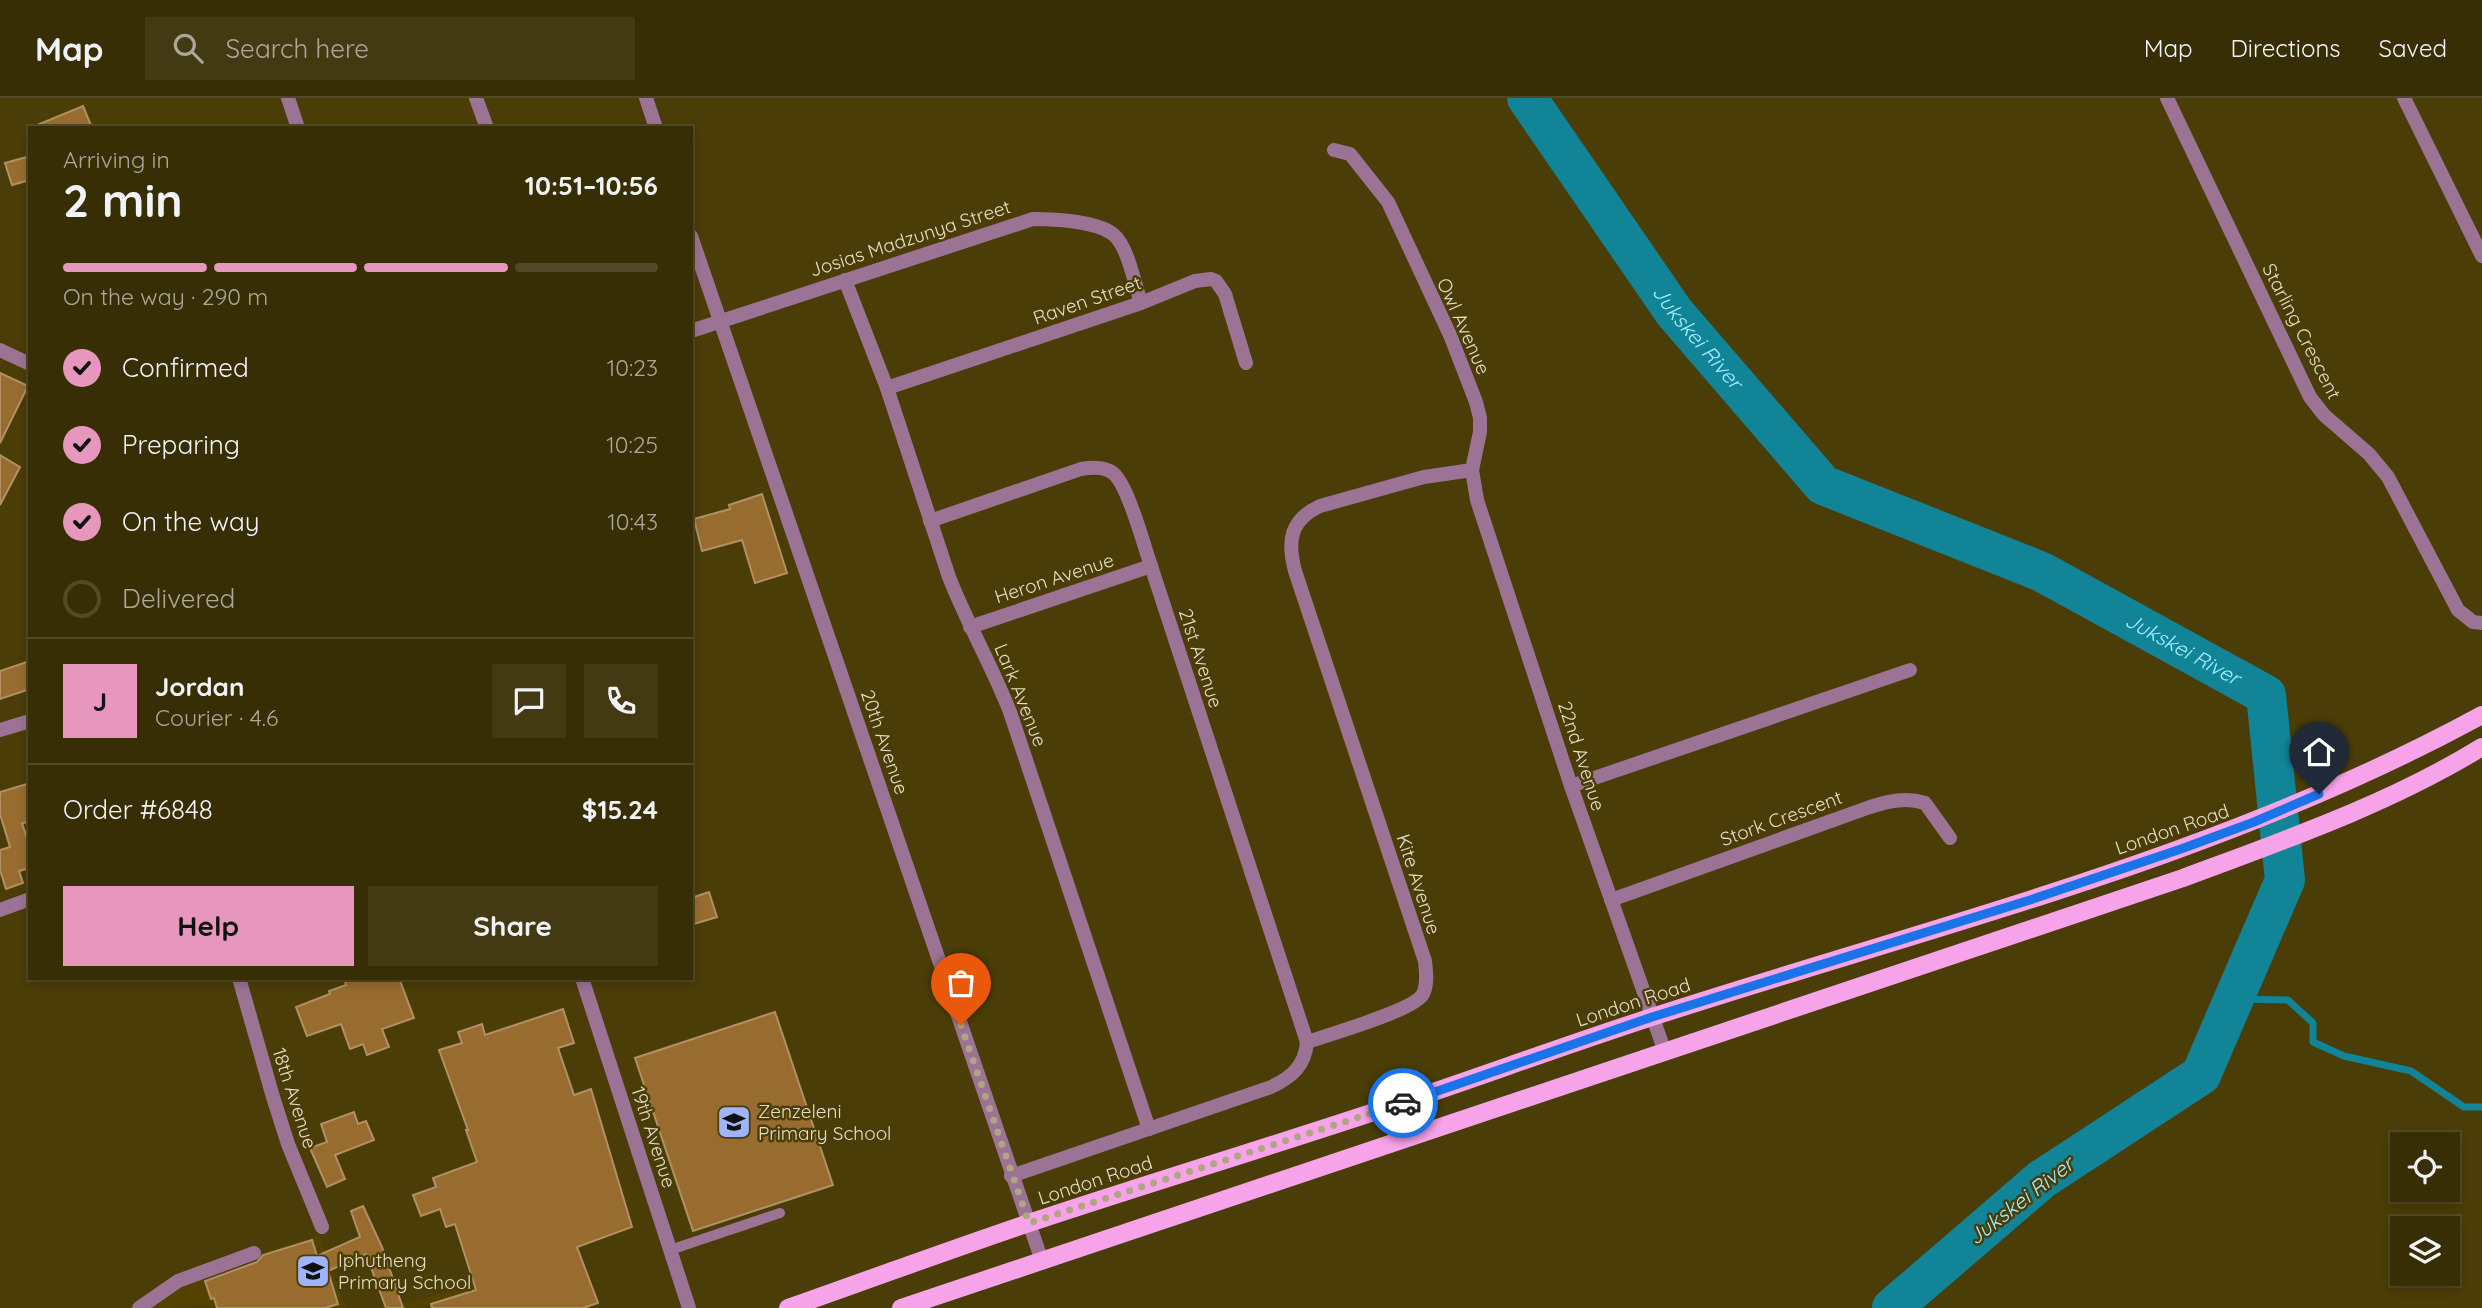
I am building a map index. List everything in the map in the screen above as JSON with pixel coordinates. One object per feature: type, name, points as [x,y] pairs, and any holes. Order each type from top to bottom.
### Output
[{"type":"main road","name":"London Road","points":[[788,1308],[1029,1223],[1403,1103],[1652,1017],[2030,900],[2181,849],[2319,794],[2482,715]]},
{"type":"main road","points":[[901,1308],[2183,878],[2309,831],[2423,780],[2482,747]]},
{"type":"street","points":[[288,98],[297,126]]},
{"type":"street","points":[[476,98],[486,126]]},
{"type":"street","points":[[646,98],[655,126]]},
{"type":"street","name":"Starling Crescent","points":[[2167,98],[2311,397],[2324,415],[2369,454],[2388,477],[2458,610],[2473,622],[2482,623]]},
{"type":"street","points":[[2404,98],[2482,256]]},
{"type":"street","name":"Owl Avenue","points":[[1334,150],[1350,154],[1388,202],[1450,335],[1476,402],[1480,432],[1472,470]]},
{"type":"street","name":"Josias Madzunya Street","points":[[693,330],[1019,222],[1045,219],[1080,222],[1114,234],[1124,251],[1141,303]]},
{"type":"street","name":"20th Avenue","points":[[693,242],[1042,1261]]},
{"type":"street","name":"Raven Street","points":[[887,388],[1141,303],[1195,281],[1211,279],[1216,281],[1225,294],[1246,363]]},
{"type":"street","name":"Lark Avenue","points":[[845,280],[887,388],[949,577],[1010,712],[1149,1129]]},
{"type":"street","points":[[0,350],[28,363]]},
{"type":"street","name":"21st Avenue","points":[[930,521],[1081,469],[1103,469],[1115,476],[1126,495],[1151,566],[1307,1042]]},
{"type":"street","name":"22nd Avenue","points":[[1472,470],[1477,500],[1571,786],[1665,1052]]},
{"type":"street","name":"Kite Avenue","points":[[1307,1042],[1409,1007],[1423,994],[1426,975],[1424,961],[1295,571],[1291,549],[1292,533],[1309,511],[1320,506],[1424,477],[1472,470]]},
{"type":"street","name":"Heron Avenue","points":[[970,626],[1151,566]]},
{"type":"street","points":[[1571,786],[1910,670]]},
{"type":"street","points":[[0,730],[28,722]]},
{"type":"street","name":"Stork Crescent","points":[[1611,900],[1896,800],[1925,803],[1950,838]]},
{"type":"street","points":[[0,910],[28,900]]},
{"type":"street","name":"18th Avenue","points":[[240,980],[276,1109],[322,1227]]},
{"type":"street","name":"19th Avenue","points":[[583,980],[689,1308]]},
{"type":"street","points":[[1012,1176],[1259,1093],[1280,1083],[1303,1063],[1307,1042]]},
{"type":"street","points":[[139,1308],[178,1280],[254,1253]]},
{"type":"lane","points":[[670,1250],[780,1213]]},
{"type":"shaded area","points":[[319,1235],[346,1308],[325,1308],[338,1304],[141,1308],[202,1271]],"holes":[[[312,1241],[320,1264],[210,1298],[203,1274]]]},
{"type":"shaded area","name":"Iphutheng Primary School","points":[[505,1275],[495,1284],[417,1308],[386,1308]]},
{"type":"building","points":[[83,106],[91,126],[34,126]]},
{"type":"building","points":[[28,157],[28,181],[12,185],[5,163]]},
{"type":"building","points":[[0,373],[28,386],[0,443]]},
{"type":"building","points":[[0,455],[20,467],[0,505]]},
{"type":"building","points":[[762,494],[787,573],[755,583],[742,540],[702,551],[694,519],[730,509],[729,505]]},
{"type":"building","points":[[28,662],[28,690],[0,699],[0,671]]},
{"type":"building","points":[[28,784],[28,822],[22,823],[28,841],[28,869],[19,871],[23,883],[6,889],[0,870],[0,850],[10,847],[0,814],[0,792]]},
{"type":"building","points":[[709,892],[717,917],[693,924],[693,897]]},
{"type":"building","points":[[345,980],[400,980],[414,1018],[382,1029],[389,1047],[367,1055],[363,1044],[350,1049],[341,1024],[307,1036],[296,1007],[346,985]]},
{"type":"building","points":[[563,1009],[574,1043],[558,1048],[574,1095],[591,1089],[632,1227],[577,1247],[598,1303],[583,1308],[432,1308],[431,1304],[476,1290],[455,1224],[446,1227],[440,1209],[421,1216],[413,1195],[436,1187],[433,1178],[477,1162],[439,1050],[462,1043],[458,1032],[482,1024],[485,1035]]},
{"type":"building","name":"Zenzeleni Primary School","points":[[775,1012],[833,1185],[693,1231],[635,1058]]},
{"type":"building","points":[[354,1112],[358,1124],[366,1121],[374,1140],[335,1155],[345,1179],[327,1187],[310,1148],[327,1142],[321,1124]]},
{"type":"building","points":[[363,1206],[382,1247],[403,1308],[386,1308],[366,1254],[328,1271],[338,1304],[325,1308],[217,1308],[214,1298],[211,1299],[205,1281],[257,1262],[263,1255],[312,1240],[317,1256],[360,1237],[351,1211]]},
{"type":"waterway","name":"Jukskei River","points":[[1527,98],[1674,312],[1823,485],[2042,572],[2266,695],[2285,880],[2201,1075],[2042,1179],[1892,1308]]},
{"type":"waterway","points":[[2234,999],[2288,1000],[2313,1023],[2313,1042],[2344,1056],[2411,1071],[2464,1107],[2482,1107]]},
{"type":"way so far","points":[[961,1025],[1029,1223],[1403,1103]]},
{"type":"place","name":"Zenzeleni Primary School","points":[[734,1122]]},
{"type":"place","name":"Iphutheng Primary School","points":[[313,1271]]},
{"type":"route","points":[[1403,1103],[1652,1017],[2030,900],[2181,849],[2319,794]]}]
